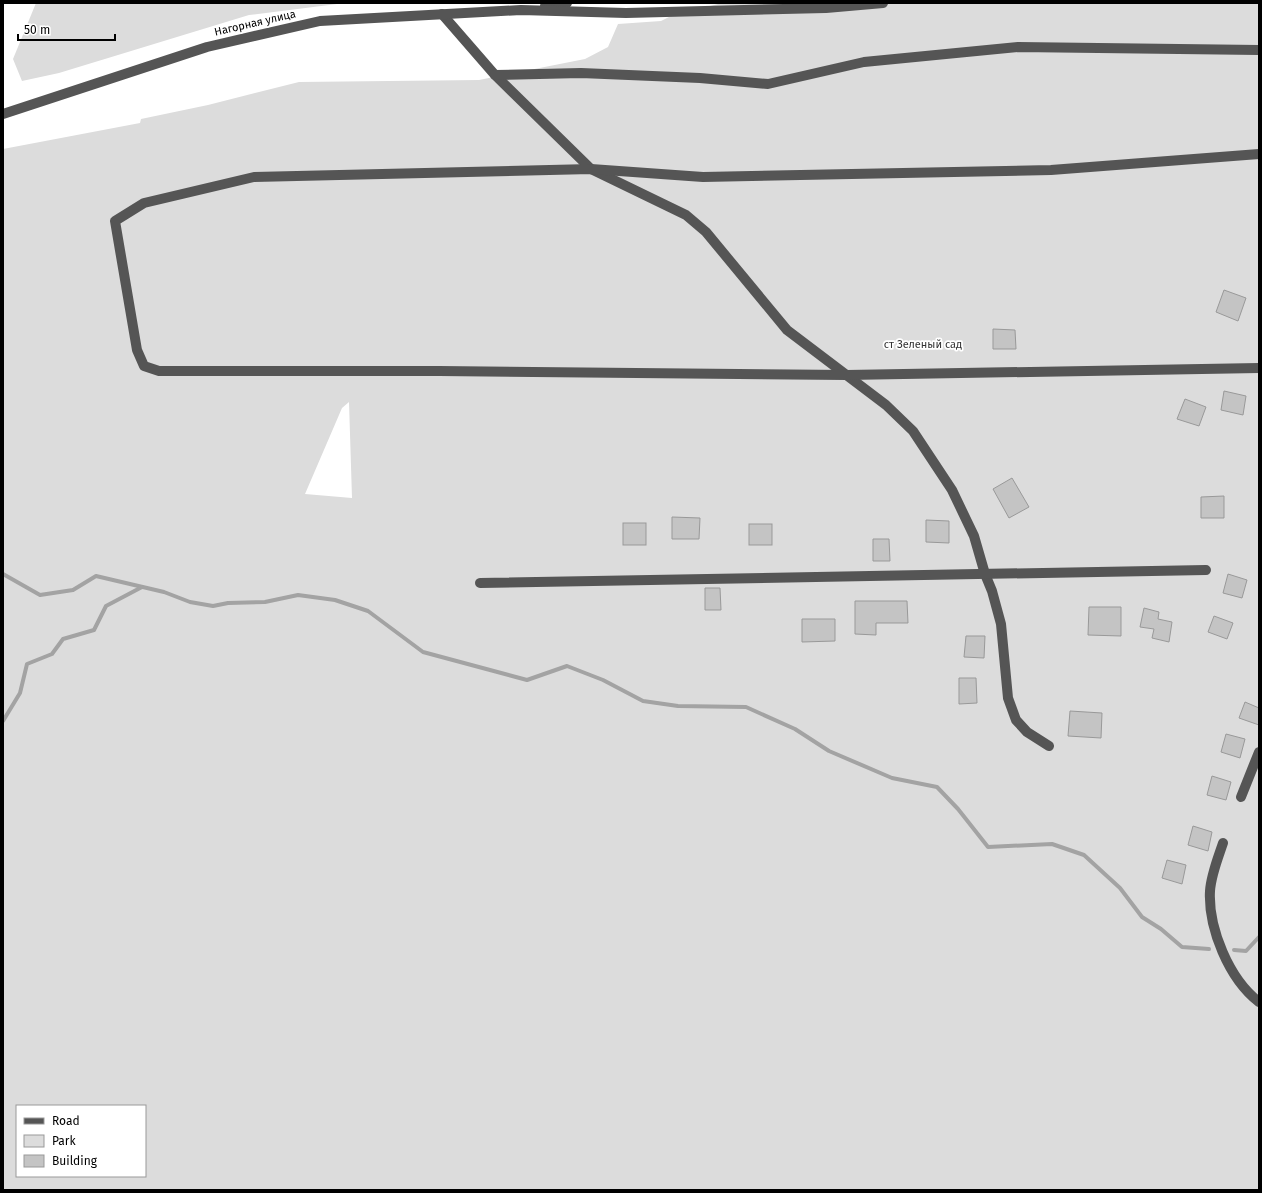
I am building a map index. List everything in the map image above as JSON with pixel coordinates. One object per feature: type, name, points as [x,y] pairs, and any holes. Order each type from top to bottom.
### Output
[{"type":"street","points":[[521,10],[567,3]]},
{"type":"street","name":"Нагорная улица","points":[[3,114],[207,47],[320,21],[521,10],[626,13],[826,8],[883,3]]},
{"type":"street","points":[[442,14],[495,75],[591,169],[686,215],[706,232],[787,330],[886,405],[913,431],[952,490],[974,536],[1001,624],[1008,698],[1016,720],[1027,732],[1049,746]]},
{"type":"street","points":[[495,75],[581,73],[700,78],[768,84],[864,62],[1018,48],[1259,50]]},
{"type":"street","points":[[1259,154],[1035,170],[703,177],[591,169],[254,177],[144,203],[115,221],[137,350],[144,366],[158,371],[439,371],[847,376],[1259,368]]},
{"type":"street","points":[[480,583],[1206,570]]},
{"type":"street","points":[[1241,797],[1259,752]]},
{"type":"street","points":[[1223,843],[1210,889],[1210,911],[1223,956],[1252,996],[1259,1002]]},
{"type":"green space","points":[[36,3],[345,3],[249,15],[59,73],[22,81],[13,59]]},
{"type":"green space","name":"ст Зеленый сад","points":[[722,3],[1259,3],[1259,1190],[3,1190],[3,149],[140,123],[141,119],[208,105],[299,82],[479,80],[585,59],[608,47],[618,24],[661,21],[671,16]],"holes":[[[349,402],[352,498],[305,494],[342,408]]]},
{"type":"building","points":[[1224,290],[1246,298],[1238,321],[1216,312]]},
{"type":"building","points":[[993,329],[1015,330],[1016,349],[993,349]]},
{"type":"building","points":[[1224,391],[1246,396],[1243,415],[1221,410]]},
{"type":"building","points":[[1185,399],[1206,407],[1199,426],[1177,419]]},
{"type":"building","points":[[1012,478],[1029,507],[1009,518],[993,489]]},
{"type":"building","points":[[1224,496],[1224,518],[1201,518],[1201,497]]},
{"type":"building","points":[[672,517],[700,518],[699,539],[672,539]]},
{"type":"building","points":[[926,520],[949,521],[949,543],[926,542]]},
{"type":"building","points":[[623,523],[646,523],[646,545],[623,545]]},
{"type":"building","points":[[749,524],[772,524],[772,545],[749,545]]},
{"type":"building","points":[[873,539],[889,539],[890,561],[873,561]]},
{"type":"building","points":[[1228,574],[1247,580],[1242,598],[1223,593]]},
{"type":"building","points":[[705,588],[720,588],[721,610],[705,610]]},
{"type":"building","points":[[855,601],[907,601],[908,623],[876,623],[876,635],[855,634]]},
{"type":"building","points":[[1089,607],[1121,607],[1121,636],[1088,635]]},
{"type":"building","points":[[1144,608],[1159,612],[1158,619],[1172,622],[1169,642],[1152,638],[1154,629],[1140,627]]},
{"type":"building","points":[[1214,616],[1233,623],[1227,639],[1208,632]]},
{"type":"building","points":[[802,619],[835,619],[835,641],[802,642]]},
{"type":"building","points":[[966,636],[985,636],[984,658],[964,657]]},
{"type":"building","points":[[959,678],[976,678],[977,703],[959,704]]},
{"type":"building","points":[[1245,702],[1259,708],[1259,725],[1239,718]]},
{"type":"building","points":[[1070,711],[1102,713],[1101,738],[1068,736]]},
{"type":"building","points":[[1226,734],[1245,739],[1240,758],[1221,752]]},
{"type":"building","points":[[1212,776],[1231,782],[1226,800],[1207,795]]},
{"type":"building","points":[[1193,826],[1212,832],[1208,851],[1188,845]]},
{"type":"building","points":[[1167,860],[1186,865],[1182,884],[1162,878]]},
{"type":"waterway","points":[[3,574],[40,595],[73,590],[96,576],[164,592],[190,602],[213,606],[228,603],[265,602],[298,595],[335,600],[368,611],[423,652],[527,680],[567,666],[603,680],[643,701],[678,706],[746,707],[795,729],[829,751],[892,778],[937,787],[958,809],[988,847],[1052,844],[1084,855],[1120,888],[1142,917],[1161,929],[1182,947],[1209,949]]},
{"type":"waterway","points":[[3,721],[20,693],[27,664],[52,654],[63,639],[94,630],[106,606],[142,587]]},
{"type":"waterway","points":[[1234,950],[1246,951],[1259,937]]}]
